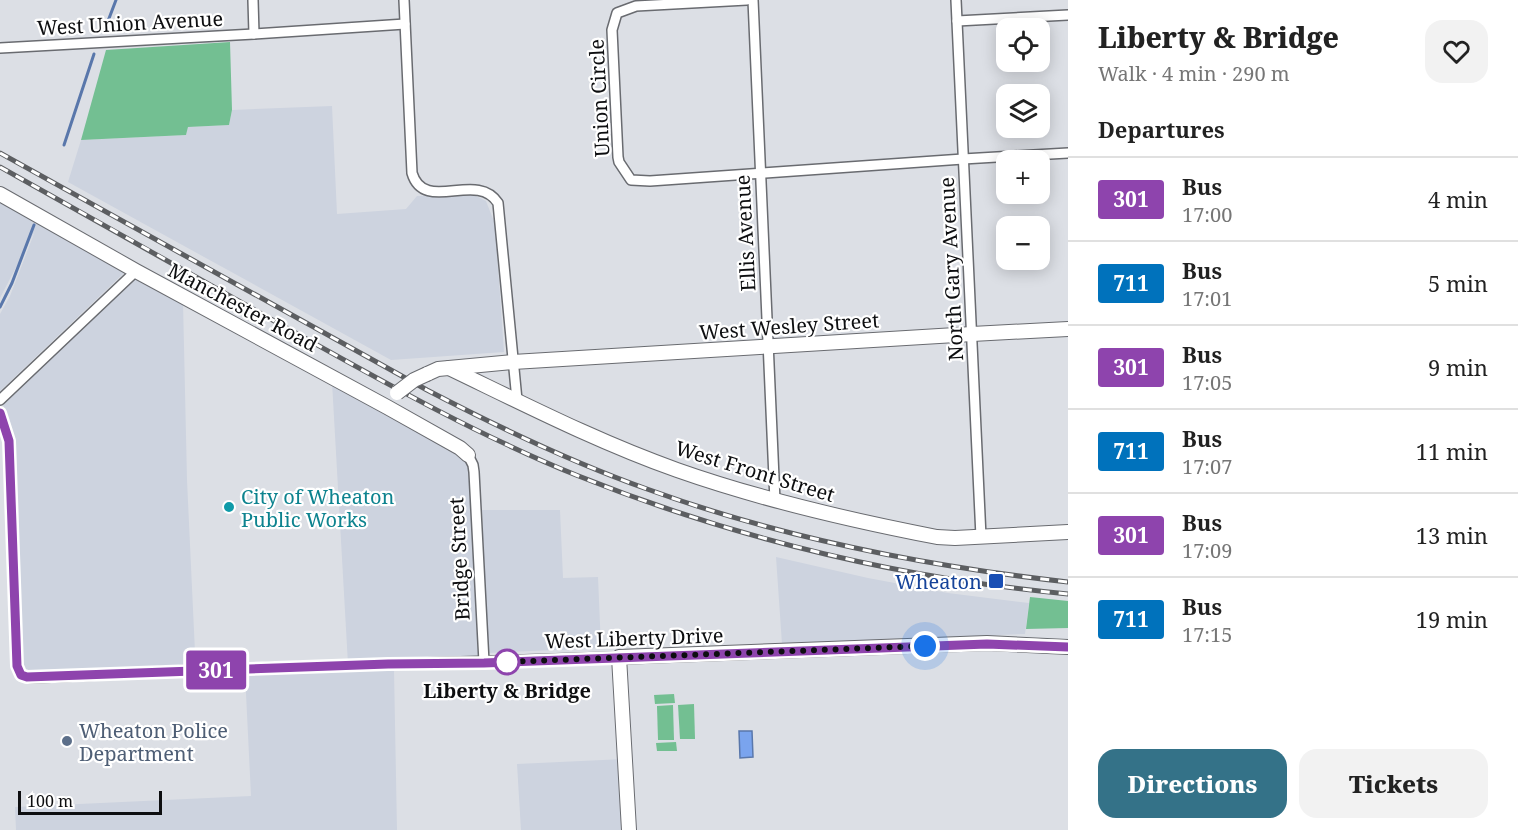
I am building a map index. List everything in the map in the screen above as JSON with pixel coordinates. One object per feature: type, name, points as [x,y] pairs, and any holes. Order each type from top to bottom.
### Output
[{"type":"street","points":[[253,0],[255,34]]},
{"type":"street","points":[[404,0],[412,173],[420,187],[430,191],[479,190],[490,194],[498,203],[517,400]]},
{"type":"street","name":"Union Circle","points":[[747,0],[636,6],[617,13],[612,30],[618,157],[630,180],[650,181],[761,173]]},
{"type":"street","name":"Ellis Avenue","points":[[753,0],[775,501]]},
{"type":"street","name":"North Gary Avenue","points":[[956,0],[981,537]]},
{"type":"street","points":[[957,21],[1068,15]]},
{"type":"street","name":"West Union Avenue","points":[[0,48],[405,24]]},
{"type":"street","points":[[761,173],[1068,153]]},
{"type":"street","name":"Manchester Road","points":[[0,194],[136,271],[387,407],[460,448],[468,455]]},
{"type":"street","points":[[0,400],[136,271]]},
{"type":"street","name":"West Wesley Street","points":[[449,368],[513,362],[1068,329]]},
{"type":"street","points":[[387,407],[397,393],[414,380],[438,369],[449,368]]},
{"type":"street","name":"West Front Street","points":[[449,368],[590,436],[679,471],[775,501],[938,537],[1068,532]]},
{"type":"street","name":"West Liberty Drive","points":[[0,413],[9,441],[16,662],[21,675],[30,678],[230,669],[484,663],[987,644],[1068,647]]},
{"type":"street","name":"Bridge Street","points":[[468,455],[474,472],[484,663]]},
{"type":"street","points":[[619,657],[629,830]]},
{"type":"shaded area","points":[[332,106],[337,214],[406,209],[417,196],[472,194],[486,201],[495,224],[504,352],[391,360],[68,182],[81,140],[186,135],[188,127],[229,125],[232,110]]},
{"type":"shaded area","points":[[0,200],[126,271],[0,391],[0,314],[10,296],[35,231],[0,298]]},
{"type":"shaded area","points":[[137,277],[183,302],[187,480],[196,674],[21,680],[13,441],[3,405]]},
{"type":"shaded area","points":[[332,382],[465,458],[470,467],[480,660],[348,664]]},
{"type":"shaded area","points":[[482,510],[560,510],[563,578],[598,577],[601,648],[488,653]]},
{"type":"shaded area","points":[[776,557],[948,593],[1029,603],[1025,634],[782,644]]},
{"type":"shaded area","points":[[394,670],[397,830],[16,830],[15,807],[251,796],[245,673]]},
{"type":"shaded area","points":[[624,759],[628,830],[521,830],[517,764]]},
{"type":"green space","points":[[230,42],[232,110],[229,125],[188,127],[186,135],[81,140],[106,50]]},
{"type":"green space","points":[[1030,597],[1068,601],[1068,628],[1026,629]]},
{"type":"green space","points":[[674,694],[675,703],[655,704],[654,695]]},
{"type":"green space","points":[[694,704],[695,739],[680,739],[678,705]]},
{"type":"green space","points":[[673,705],[674,740],[658,740],[657,706]]},
{"type":"green space","points":[[676,742],[677,751],[657,751],[656,743]]},
{"type":"water","points":[[739,731],[752,731],[753,757],[740,758]]},
{"type":"waterway","points":[[105,29],[116,0]]},
{"type":"waterway","points":[[64,145],[94,54]]},
{"type":"waterway","points":[[0,307],[12,283],[34,225]]},
{"type":"railway","points":[[0,153],[427,390],[563,456],[647,489],[802,536],[961,568],[1068,582]]},
{"type":"railway","points":[[0,167],[392,386],[501,442],[576,475],[695,518],[818,552],[942,578],[1068,594]]},
{"type":"bus line","name":"301","points":[[0,413],[9,441],[17,666],[21,675],[30,678],[200,670],[484,663],[987,644],[1068,647]]},
{"type":"place","name":"City of Wheaton Public Works","points":[[229,507]]},
{"type":"place","name":"Wheaton","points":[[996,581]]},
{"type":"place","name":"Liberty & Bridge","points":[[507,662]]},
{"type":"place","name":"Wheaton Police Department","points":[[67,741]]},
{"type":"route","points":[[507,662],[504,662],[925,646]]}]
